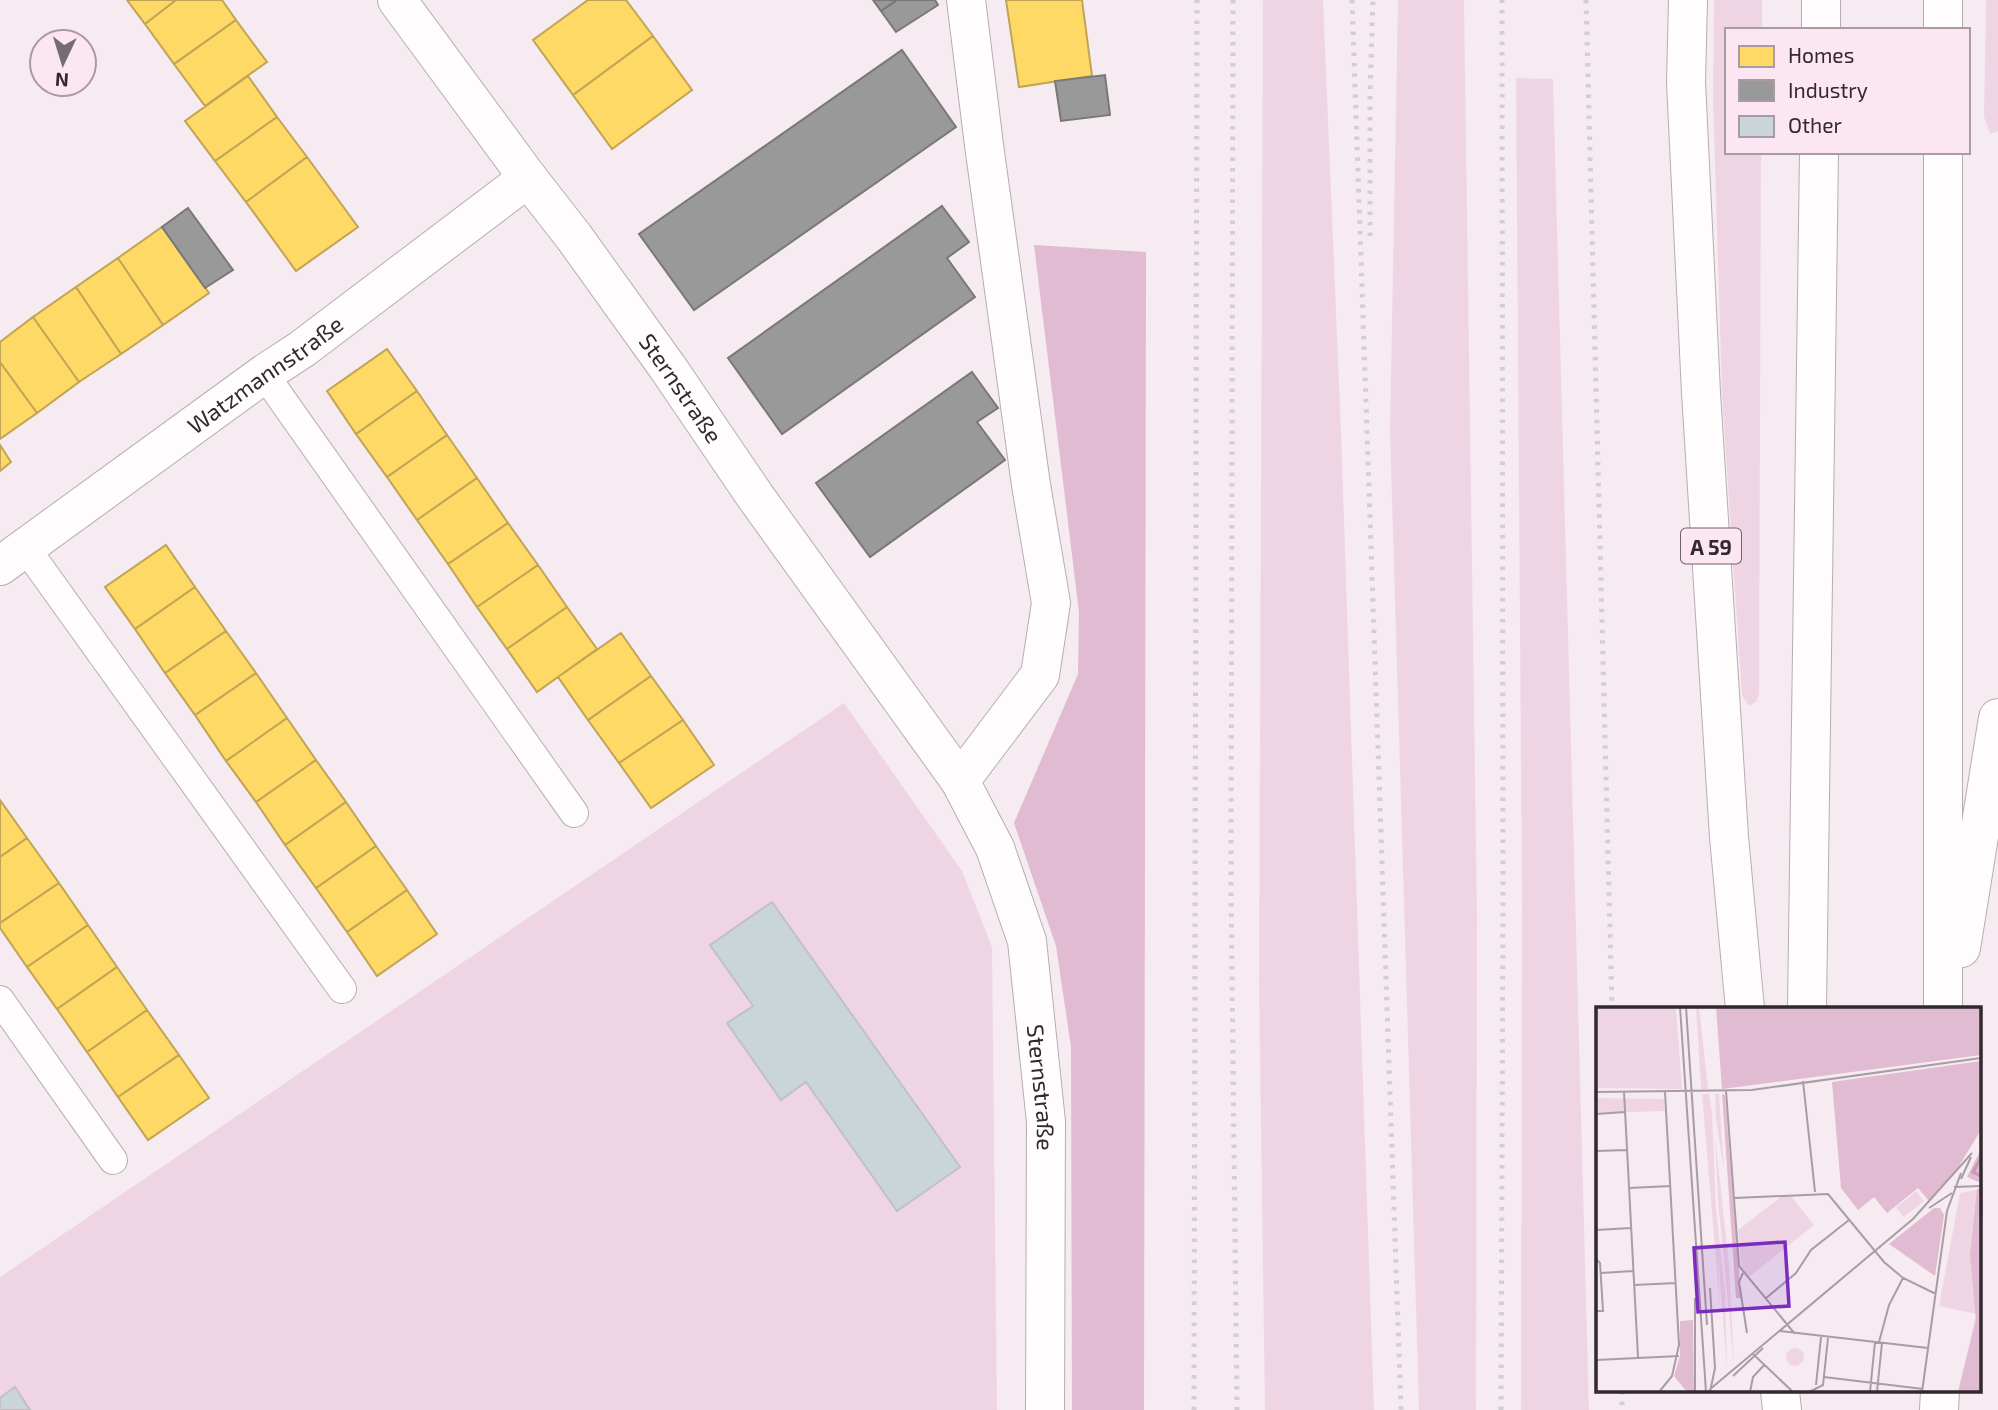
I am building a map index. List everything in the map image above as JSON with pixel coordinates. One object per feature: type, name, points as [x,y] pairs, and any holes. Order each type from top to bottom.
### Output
[{"type":"main road","name":"Sternstraße","points":[[397,0],[668,368],[755,496],[960,781],[995,848],[1027,941],[1046,1122],[1045,1410]]},
{"type":"main road","points":[[960,781],[1040,675],[1051,603],[1031,485],[966,0]]},
{"type":"main road","name":"A 59","points":[[1688,0],[1686,82],[1701,393],[1729,837],[1745,1007]]},
{"type":"main road","points":[[1821,0],[1821,28]]},
{"type":"main road","points":[[1943,0],[1943,28]]},
{"type":"main road","points":[[1807,1007],[1819,154]]},
{"type":"main road","points":[[1942,1007],[1943,154]]},
{"type":"main road","name":"Watzmannstraße","points":[[12,556],[302,349],[528,178]]},
{"type":"main road","points":[[1952,1007],[1998,718]]},
{"type":"main road","points":[[1780,1392],[1782,1410]]},
{"type":"main road","points":[[1801,1392],[1801,1410]]},
{"type":"main road","points":[[1940,1392],[1940,1410]]},
{"type":"lane","points":[[264,374],[574,813]]},
{"type":"lane","points":[[12,556],[342,989]]},
{"type":"lane","points":[[0,1000],[113,1160]]},
{"type":"shaded area","points":[[1263,0],[1323,0],[1341,432],[1374,1410],[1265,1410],[1259,983]]},
{"type":"shaded area","points":[[1398,0],[1464,0],[1477,917],[1476,1410],[1419,1410],[1390,431]]},
{"type":"shaded area","points":[[1714,0],[1762,0],[1762,28],[1725,28],[1725,154],[1761,154],[1759,695],[1756,702],[1749,706],[1742,696],[1722,394],[1713,98]]},
{"type":"shaded area","points":[[1986,0],[1998,0],[1998,131],[1990,134],[1984,117]]},
{"type":"shaded area","points":[[1516,78],[1553,79],[1589,1410],[1521,1410],[1522,903]]},
{"type":"shaded area","points":[[1034,245],[1146,252],[1144,1410],[1072,1410],[1071,1047],[1056,946],[1014,823],[1078,674],[1079,612]]},
{"type":"shaded area","points":[[844,703],[962,871],[992,947],[997,1410],[0,1410],[0,1277]]},
{"type":"building: Homes","points":[[127,0],[176,0],[145,24]]},
{"type":"building: Homes","points":[[176,0],[222,0],[236,20],[174,64],[145,24]]},
{"type":"building: Homes","points":[[588,0],[626,0],[653,36],[573,95],[533,40]]},
{"type":"building: Homes","points":[[1006,0],[1082,0],[1092,76],[1019,87]]},
{"type":"building: Homes","points":[[236,20],[267,62],[205,106],[174,64]]},
{"type":"building: Homes","points":[[653,36],[692,90],[612,149],[573,95]]},
{"type":"building: Homes","points":[[248,76],[277,117],[215,161],[185,121]]},
{"type":"building: Homes","points":[[277,117],[307,157],[246,202],[215,161]]},
{"type":"building: Homes","points":[[307,157],[358,227],[296,271],[246,202]]},
{"type":"building: Homes","points":[[162,227],[209,293],[163,325],[118,258]]},
{"type":"building: Homes","points":[[118,258],[163,325],[121,354],[76,287]]},
{"type":"building: Homes","points":[[76,287],[121,354],[79,382],[33,317]]},
{"type":"building: Homes","points":[[33,317],[79,382],[37,413],[0,362],[0,342]]},
{"type":"building: Homes","points":[[387,349],[417,391],[356,434],[327,391]]},
{"type":"building: Homes","points":[[0,362],[37,413],[0,439]]},
{"type":"building: Homes","points":[[417,391],[447,435],[387,477],[356,434]]},
{"type":"building: Homes","points":[[447,435],[477,478],[417,520],[387,477]]},
{"type":"building: Homes","points":[[0,445],[11,462],[0,471]]},
{"type":"building: Homes","points":[[477,478],[508,523],[448,564],[417,520]]},
{"type":"building: Homes","points":[[508,523],[538,565],[477,607],[448,564]]},
{"type":"building: Homes","points":[[166,545],[195,587],[135,629],[105,587]]},
{"type":"building: Homes","points":[[538,565],[567,607],[507,649],[477,607]]},
{"type":"building: Homes","points":[[195,587],[226,631],[165,673],[135,629]]},
{"type":"building: Homes","points":[[567,607],[597,649],[537,692],[507,649]]},
{"type":"building: Homes","points":[[226,631],[256,673],[195,715],[165,673]]},
{"type":"building: Homes","points":[[621,633],[651,676],[588,720],[558,677]]},
{"type":"building: Homes","points":[[256,673],[287,718],[226,761],[195,715]]},
{"type":"building: Homes","points":[[651,676],[683,720],[619,763],[588,720]]},
{"type":"building: Homes","points":[[287,718],[316,760],[256,802],[226,761]]},
{"type":"building: Homes","points":[[683,720],[714,765],[651,808],[619,763]]},
{"type":"building: Homes","points":[[316,760],[346,802],[285,845],[256,802]]},
{"type":"building: Homes","points":[[0,800],[27,838],[0,857]]},
{"type":"building: Homes","points":[[346,802],[376,846],[316,888],[285,845]]},
{"type":"building: Homes","points":[[27,838],[59,883],[0,923],[0,857]]},
{"type":"building: Homes","points":[[376,846],[407,890],[347,932],[316,888]]},
{"type":"building: Homes","points":[[59,883],[88,925],[27,967],[0,928],[0,923]]},
{"type":"building: Homes","points":[[407,890],[437,934],[377,976],[347,932]]},
{"type":"building: Homes","points":[[88,925],[117,967],[57,1009],[27,967]]},
{"type":"building: Homes","points":[[117,967],[147,1010],[87,1052],[57,1009]]},
{"type":"building: Homes","points":[[147,1010],[179,1055],[118,1097],[87,1052]]},
{"type":"building: Homes","points":[[179,1055],[209,1098],[148,1140],[118,1097]]},
{"type":"building: Industry","points":[[873,0],[897,0],[881,11]]},
{"type":"building: Industry","points":[[897,0],[935,0],[938,5],[896,32],[881,11]]},
{"type":"building: Industry","points":[[902,50],[956,127],[694,310],[639,234]]},
{"type":"building: Industry","points":[[1105,75],[1110,115],[1061,121],[1055,81]]},
{"type":"building: Industry","points":[[942,206],[969,242],[947,258],[975,297],[782,434],[728,358]]},
{"type":"building: Industry","points":[[188,208],[233,270],[205,288],[162,227]]},
{"type":"building: Industry","points":[[972,372],[998,408],[977,422],[1005,460],[870,557],[816,483]]},
{"type":"building: Other","points":[[772,902],[960,1167],[897,1211],[806,1082],[781,1100],[727,1023],[753,1006],[710,945]]},
{"type":"building: Other","points":[[15,1387],[30,1410],[0,1410],[0,1398]]},
{"type":"railway","points":[[1194,1410],[1197,0]]},
{"type":"railway","points":[[1233,0],[1231,885],[1237,1410]]},
{"type":"railway","points":[[1352,0],[1401,1410]]},
{"type":"railway","points":[[1370,236],[1373,0]]},
{"type":"railway","points":[[1501,1410],[1502,0]]},
{"type":"railway","points":[[1586,0],[1612,1007]]},
{"type":"railway","points":[[1622,1392],[1622,1410]]}]
